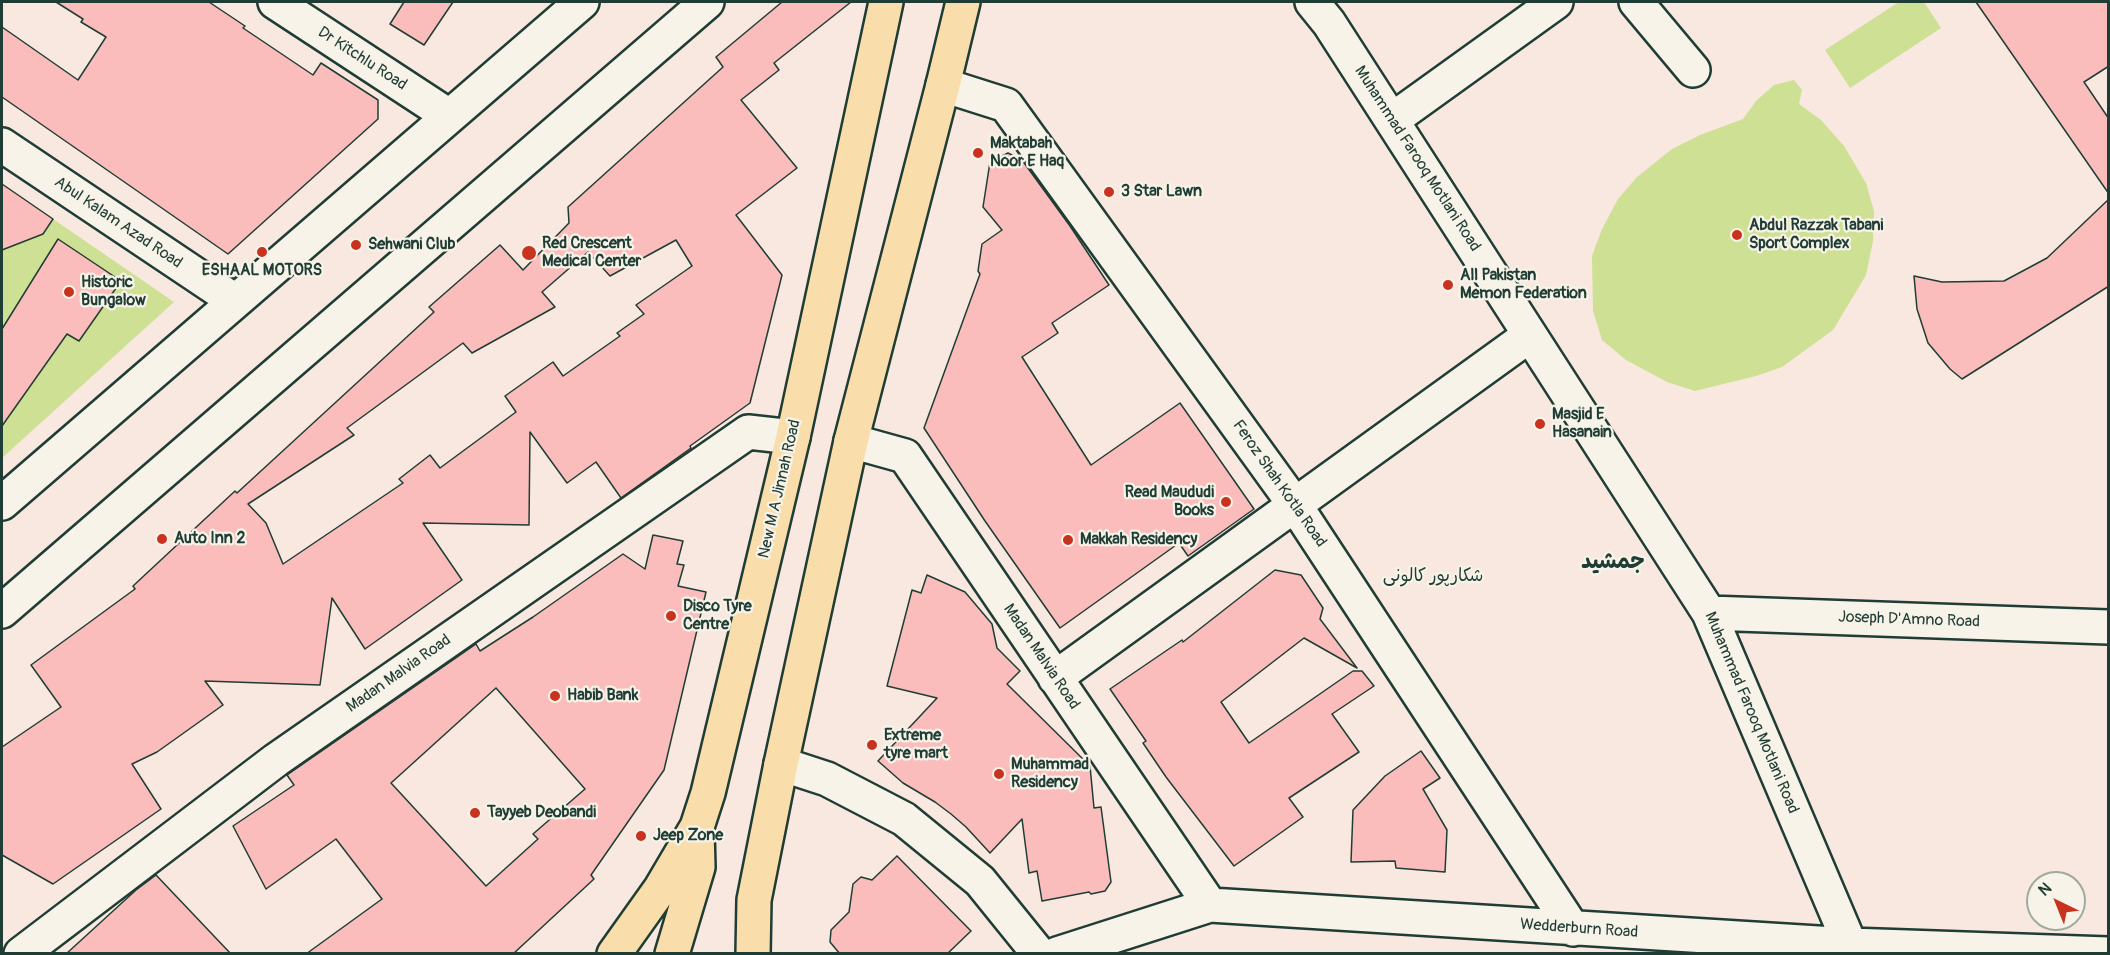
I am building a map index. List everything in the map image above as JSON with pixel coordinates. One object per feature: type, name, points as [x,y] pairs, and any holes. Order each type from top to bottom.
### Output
[{"type":"main road","name":"New M A Jinnah Road","points":[[614,954],[661,888],[697,827],[708,793],[793,437],[886,2]]},
{"type":"main road","points":[[753,954],[754,900],[851,441],[963,2]]},
{"type":"main road","points":[[672,954],[698,867],[697,827]]},
{"type":"main road","points":[[734,954],[741,920],[754,900]]},
{"type":"street","name":"Dr Kitchlu Road","points":[[275,2],[449,116]]},
{"type":"street","points":[[2,503],[582,2]]},
{"type":"street","points":[[2,611],[707,2]]},
{"type":"street","name":"Muhammad Farooq Motlani Road","points":[[1312,2],[1329,23],[1709,613],[1852,949]]},
{"type":"street","points":[[1392,120],[1556,2]]},
{"type":"street","points":[[1636,2],[1693,70]]},
{"type":"street","name":"Feroz Shah Kotla Road","points":[[943,85],[1006,105],[1295,505],[1573,929]]},
{"type":"street","name":"Abul Kalam Azad Road","points":[[2,145],[235,301]]},
{"type":"street","points":[[1055,678],[1530,335]]},
{"type":"street","name":"Madan Malvia Road","points":[[21,954],[276,760],[748,432],[793,437]]},
{"type":"street","name":"Madan Malvia Road","points":[[851,441],[905,456],[1210,905]]},
{"type":"street","name":"Joseph D'Amno Road","points":[[1709,613],[2109,627]]},
{"type":"street","points":[[781,764],[827,779],[904,819],[980,881],[1039,954]]},
{"type":"street","name":"Wedderburn Road","points":[[1057,954],[1210,905],[1852,949],[2108,954]]},
{"type":"green space","points":[[1899,2],[1924,2],[1941,28],[1850,88],[1825,50]]},
{"type":"green space","name":"Abdul Razzak Tabani Sport Complex","points":[[1794,80],[1802,90],[1799,104],[1821,120],[1844,146],[1866,183],[1874,211],[1873,241],[1866,275],[1833,330],[1782,367],[1695,391],[1667,382],[1626,360],[1602,340],[1593,311],[1592,256],[1602,229],[1618,199],[1637,177],[1672,149],[1700,135],[1743,119],[1756,101],[1774,85]]},
{"type":"green space","points":[[53,219],[174,302],[2,458],[2,250],[43,234]]},
{"type":"building","points":[[56,2],[209,2],[313,75],[321,63],[378,100],[378,119],[228,254],[2,97],[2,27],[78,80],[106,37],[81,22],[83,19]]},
{"type":"building","points":[[404,2],[453,2],[424,45],[390,24]]},
{"type":"building","points":[[782,2],[851,2],[774,63],[779,70],[741,100],[797,168],[736,215],[782,275],[750,403],[621,498],[596,462],[567,483],[530,432],[529,525],[423,523],[462,580],[365,649],[332,598],[320,685],[205,681],[223,705],[157,752],[132,764],[161,809],[53,884],[2,855],[2,747],[61,707],[31,665],[135,589],[133,586],[235,491],[237,493],[434,312],[429,307],[500,245],[523,270],[569,223],[568,207],[723,67],[716,57]],"holes":[[[676,240],[692,266],[636,305],[644,314],[617,333],[620,336],[563,376],[553,362],[505,396],[516,412],[440,468],[430,455],[399,479],[403,483],[283,564],[266,523],[248,504],[354,435],[347,428],[463,343],[472,353],[555,307],[542,292],[588,252],[610,276]]]},
{"type":"building","points":[[1976,2],[2109,2],[2109,66],[2084,82],[2109,119],[2109,194]]},
{"type":"building","points":[[1008,153],[1022,160],[1109,285],[1052,323],[1058,333],[1022,357],[1091,465],[1180,403],[1254,509],[1188,556],[1179,543],[1060,628],[985,521],[924,428],[980,274],[978,271],[982,244],[1002,230],[983,207],[990,162]]},
{"type":"building","points":[[2,184],[53,219],[43,234],[2,250]]},
{"type":"building","points":[[2109,199],[2109,286],[1962,379],[1950,369],[1928,343],[1917,309],[1914,276],[1942,282],[2004,281],[2047,258]]},
{"type":"building","points":[[58,239],[121,281],[79,341],[67,334],[2,426],[2,329]]},
{"type":"building","name":"Tayyeb Deobandi","points":[[653,535],[683,541],[677,564],[684,565],[678,586],[706,592],[664,770],[591,875],[594,879],[513,954],[306,954],[382,899],[336,839],[266,889],[233,826],[294,785],[287,775],[476,644],[480,651],[623,554],[645,569]],"holes":[[[496,688],[585,789],[533,834],[538,839],[486,886],[391,783]]]},
{"type":"building","points":[[1275,570],[1301,575],[1323,608],[1320,619],[1357,668],[1304,638],[1221,702],[1249,743],[1353,671],[1362,671],[1374,686],[1332,714],[1359,752],[1289,798],[1303,817],[1234,866],[1166,777],[1143,743],[1146,741],[1110,689],[1182,640],[1183,642]]},
{"type":"building","points":[[927,575],[965,592],[992,624],[997,648],[1020,671],[1007,684],[1090,766],[1094,808],[1101,807],[1111,882],[1105,891],[1042,901],[1037,871],[1029,873],[1022,819],[990,853],[951,814],[903,783],[878,761],[937,698],[887,686],[912,590],[921,593]]},
{"type":"building","points":[[1421,751],[1440,778],[1423,789],[1447,830],[1445,872],[1396,868],[1395,861],[1351,862],[1353,810],[1385,776]]},
{"type":"building","points":[[897,856],[971,931],[947,954],[840,954],[830,942],[831,930],[849,912],[853,884],[861,877],[872,880]]},
{"type":"building","points":[[156,875],[231,954],[66,954],[136,890]]},
{"type":"place","name":"Maktabah Noor E Haq","points":[[978,153]]},
{"type":"place","name":"3 Star Lawn","points":[[1109,192]]},
{"type":"place","name":"Abdul Razzak Tabani Sport Complex","points":[[1737,235]]},
{"type":"place","name":"Sehwani Club","points":[[356,245]]},
{"type":"place","name":"ESHAAL MOTORS","points":[[262,252]]},
{"type":"place","name":"Red Crescent Medical Center","points":[[529,253]]},
{"type":"place","name":"All Pakistan Memon Federation","points":[[1448,285]]},
{"type":"place","name":"Historic Bungalow","points":[[69,292]]},
{"type":"place","name":"Masjid E Hasanain","points":[[1540,424]]},
{"type":"place","name":"Read Maududi Books","points":[[1226,502]]},
{"type":"place","name":"Auto Inn 2","points":[[162,539]]},
{"type":"place","name":"Makkah Residency","points":[[1068,540]]},
{"type":"place","name":"Disco Tyre Centre","points":[[671,616]]},
{"type":"place","name":"Habib Bank","points":[[555,696]]},
{"type":"place","name":"Extreme tyre mart","points":[[872,745]]},
{"type":"place","name":"Muhammad Residency","points":[[999,774]]},
{"type":"place","name":"Tayyeb Deobandi","points":[[475,813]]},
{"type":"place","name":"Jeep Zone","points":[[641,836]]},
{"type":"district","name":"جمشید","points":[[1613,562]]},
{"type":"district","name":"شکارپور کالونی","points":[[1433,576]]}]
